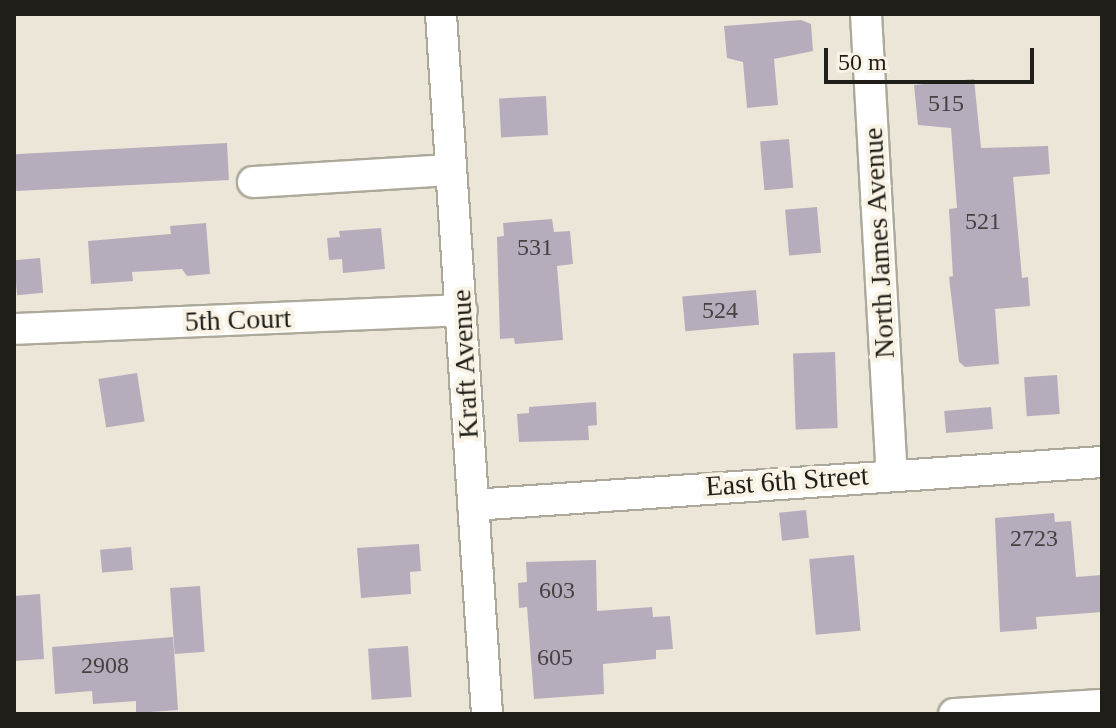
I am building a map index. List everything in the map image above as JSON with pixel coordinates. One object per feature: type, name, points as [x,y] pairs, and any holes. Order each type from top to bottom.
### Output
[{"type":"street","name":"Kraft Avenue","points":[[441,14],[487,714]]},
{"type":"street","name":"North James Avenue","points":[[866,14],[892,473]]},
{"type":"street","points":[[253,182],[451,170]]},
{"type":"street","name":"5th Court","points":[[14,329],[462,310]]},
{"type":"street","name":"East 6th Street","points":[[473,505],[892,473],[1102,462]]},
{"type":"street","points":[[954,714],[1102,705]]},
{"type":"building","points":[[801,20],[811,24],[813,51],[774,59],[778,105],[747,108],[743,62],[727,58],[724,26]]},
{"type":"building","points":[[974,79],[981,148],[1048,146],[1050,174],[1013,177],[1022,278],[1028,277],[1030,306],[995,309],[999,364],[965,367],[959,362],[949,277],[953,276],[949,209],[957,208],[951,128],[918,125],[914,85]]},
{"type":"building","points":[[546,96],[548,135],[501,137],[499,98]]},
{"type":"building","points":[[789,139],[793,188],[764,190],[760,142]]},
{"type":"building","points":[[227,143],[229,180],[16,191],[14,154]]},
{"type":"building","points":[[817,207],[821,253],[789,256],[785,210]]},
{"type":"building","points":[[552,219],[554,232],[570,231],[573,264],[557,266],[563,340],[515,344],[514,338],[500,339],[497,237],[504,236],[503,223]]},
{"type":"building","points":[[206,223],[210,274],[187,276],[182,269],[132,272],[133,281],[91,284],[88,241],[171,234],[170,226]]},
{"type":"building","points":[[381,228],[385,269],[343,273],[342,259],[329,260],[327,238],[340,237],[339,231]]},
{"type":"building","points":[[40,258],[43,293],[17,295],[14,260]]},
{"type":"building","points":[[756,290],[759,325],[685,331],[682,296]]},
{"type":"building","points":[[835,352],[838,428],[796,429],[793,353]]},
{"type":"building","points":[[137,373],[145,421],[106,427],[98,379]]},
{"type":"building","points":[[1057,375],[1060,414],[1027,416],[1024,377]]},
{"type":"building","points":[[596,402],[597,425],[588,426],[589,440],[519,442],[517,414],[529,413],[529,407]]},
{"type":"building","points":[[991,407],[993,429],[946,433],[944,411]]},
{"type":"building","points":[[806,510],[809,538],[782,541],[779,513]]},
{"type":"building","points":[[1054,513],[1055,522],[1071,521],[1076,577],[1102,575],[1102,612],[1036,617],[1037,629],[1000,632],[995,518]]},
{"type":"building","points":[[419,544],[421,571],[410,572],[411,594],[361,598],[357,548]]},
{"type":"building","points":[[131,547],[133,570],[102,573],[100,550]]},
{"type":"building","points":[[854,555],[861,631],[816,635],[809,559]]},
{"type":"building","points":[[596,560],[597,611],[652,607],[653,617],[670,616],[673,649],[656,650],[656,659],[603,664],[604,694],[534,699],[527,607],[519,608],[518,583],[527,582],[526,562]]},
{"type":"building","points":[[200,586],[205,652],[175,654],[170,588]]},
{"type":"building","points":[[40,594],[44,659],[14,661],[14,596]]},
{"type":"building","points":[[173,637],[178,710],[136,713],[136,701],[93,704],[92,691],[55,694],[52,647]]},
{"type":"building","points":[[408,646],[412,697],[372,700],[368,649]]}]
